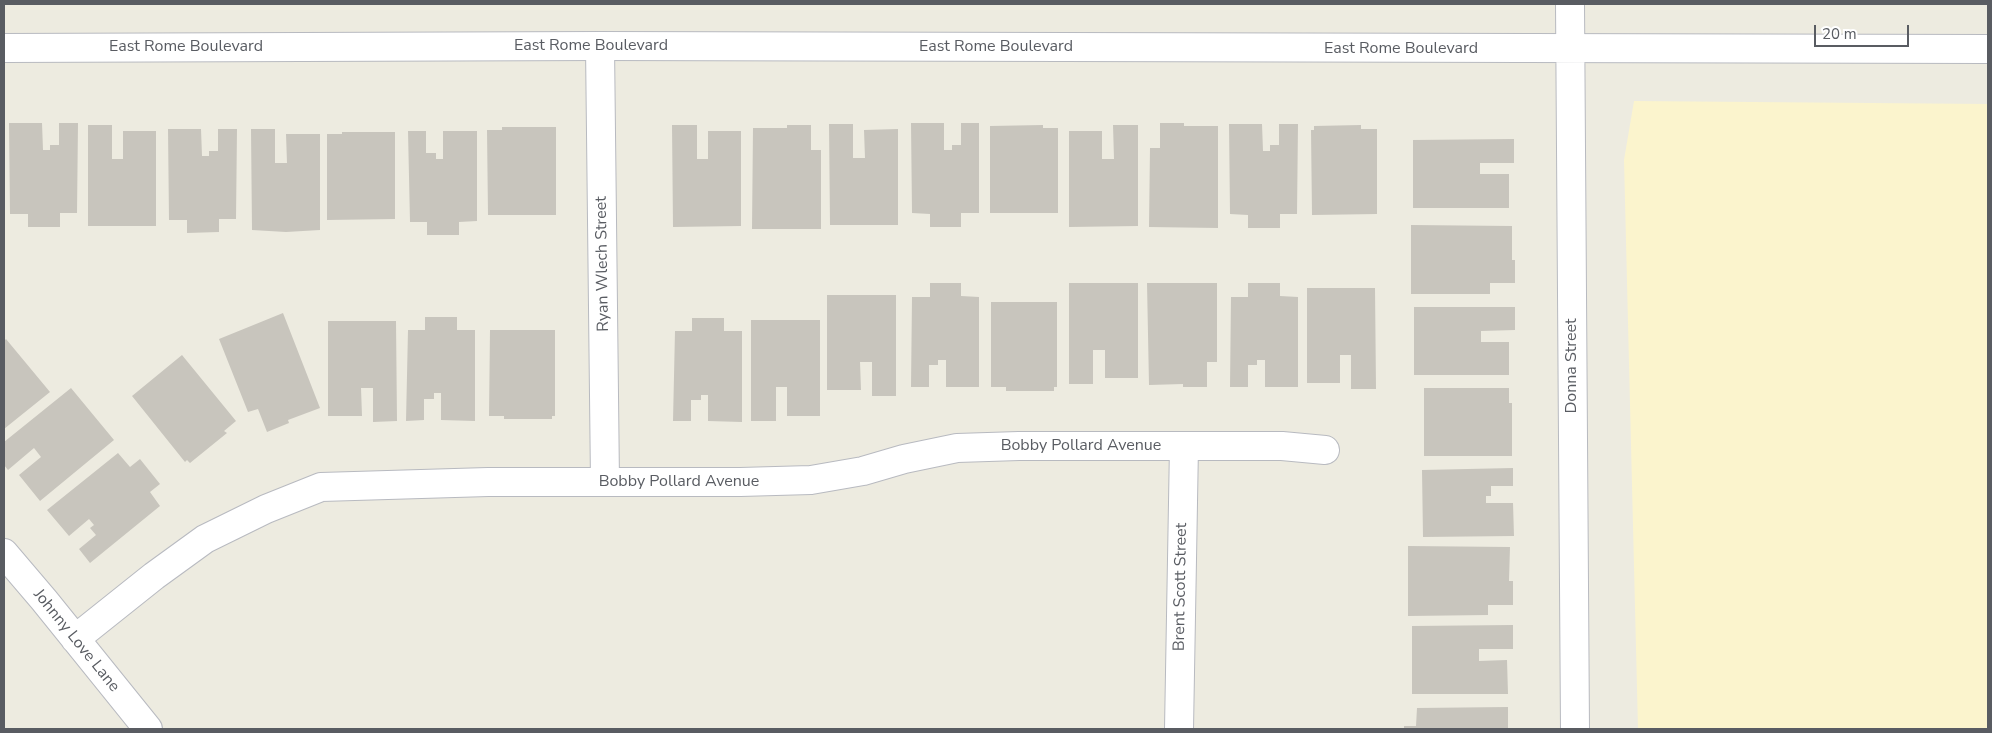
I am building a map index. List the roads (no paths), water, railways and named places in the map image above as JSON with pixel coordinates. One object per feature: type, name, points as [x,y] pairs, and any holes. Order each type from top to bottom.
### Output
[{"type":"street","name":"Donna Street","points":[[1570,4],[1575,729]]},
{"type":"street","name":"East Rome Boulevard","points":[[4,48],[600,46],[1570,50],[1988,49]]},
{"type":"street","name":"Ryan Wlech Street","points":[[600,46],[605,482]]},
{"type":"street","name":"Bobby Pollard Avenue","points":[[75,639],[154,576],[205,539],[266,509],[321,487],[488,482],[810,480],[863,471],[904,459],[957,448],[1019,446],[1282,446],[1325,450]]},
{"type":"street","name":"Brent Scott Street","points":[[1179,729],[1184,446]]},
{"type":"street","name":"Johnny Love Lane","points":[[4,553],[148,729]]}]
